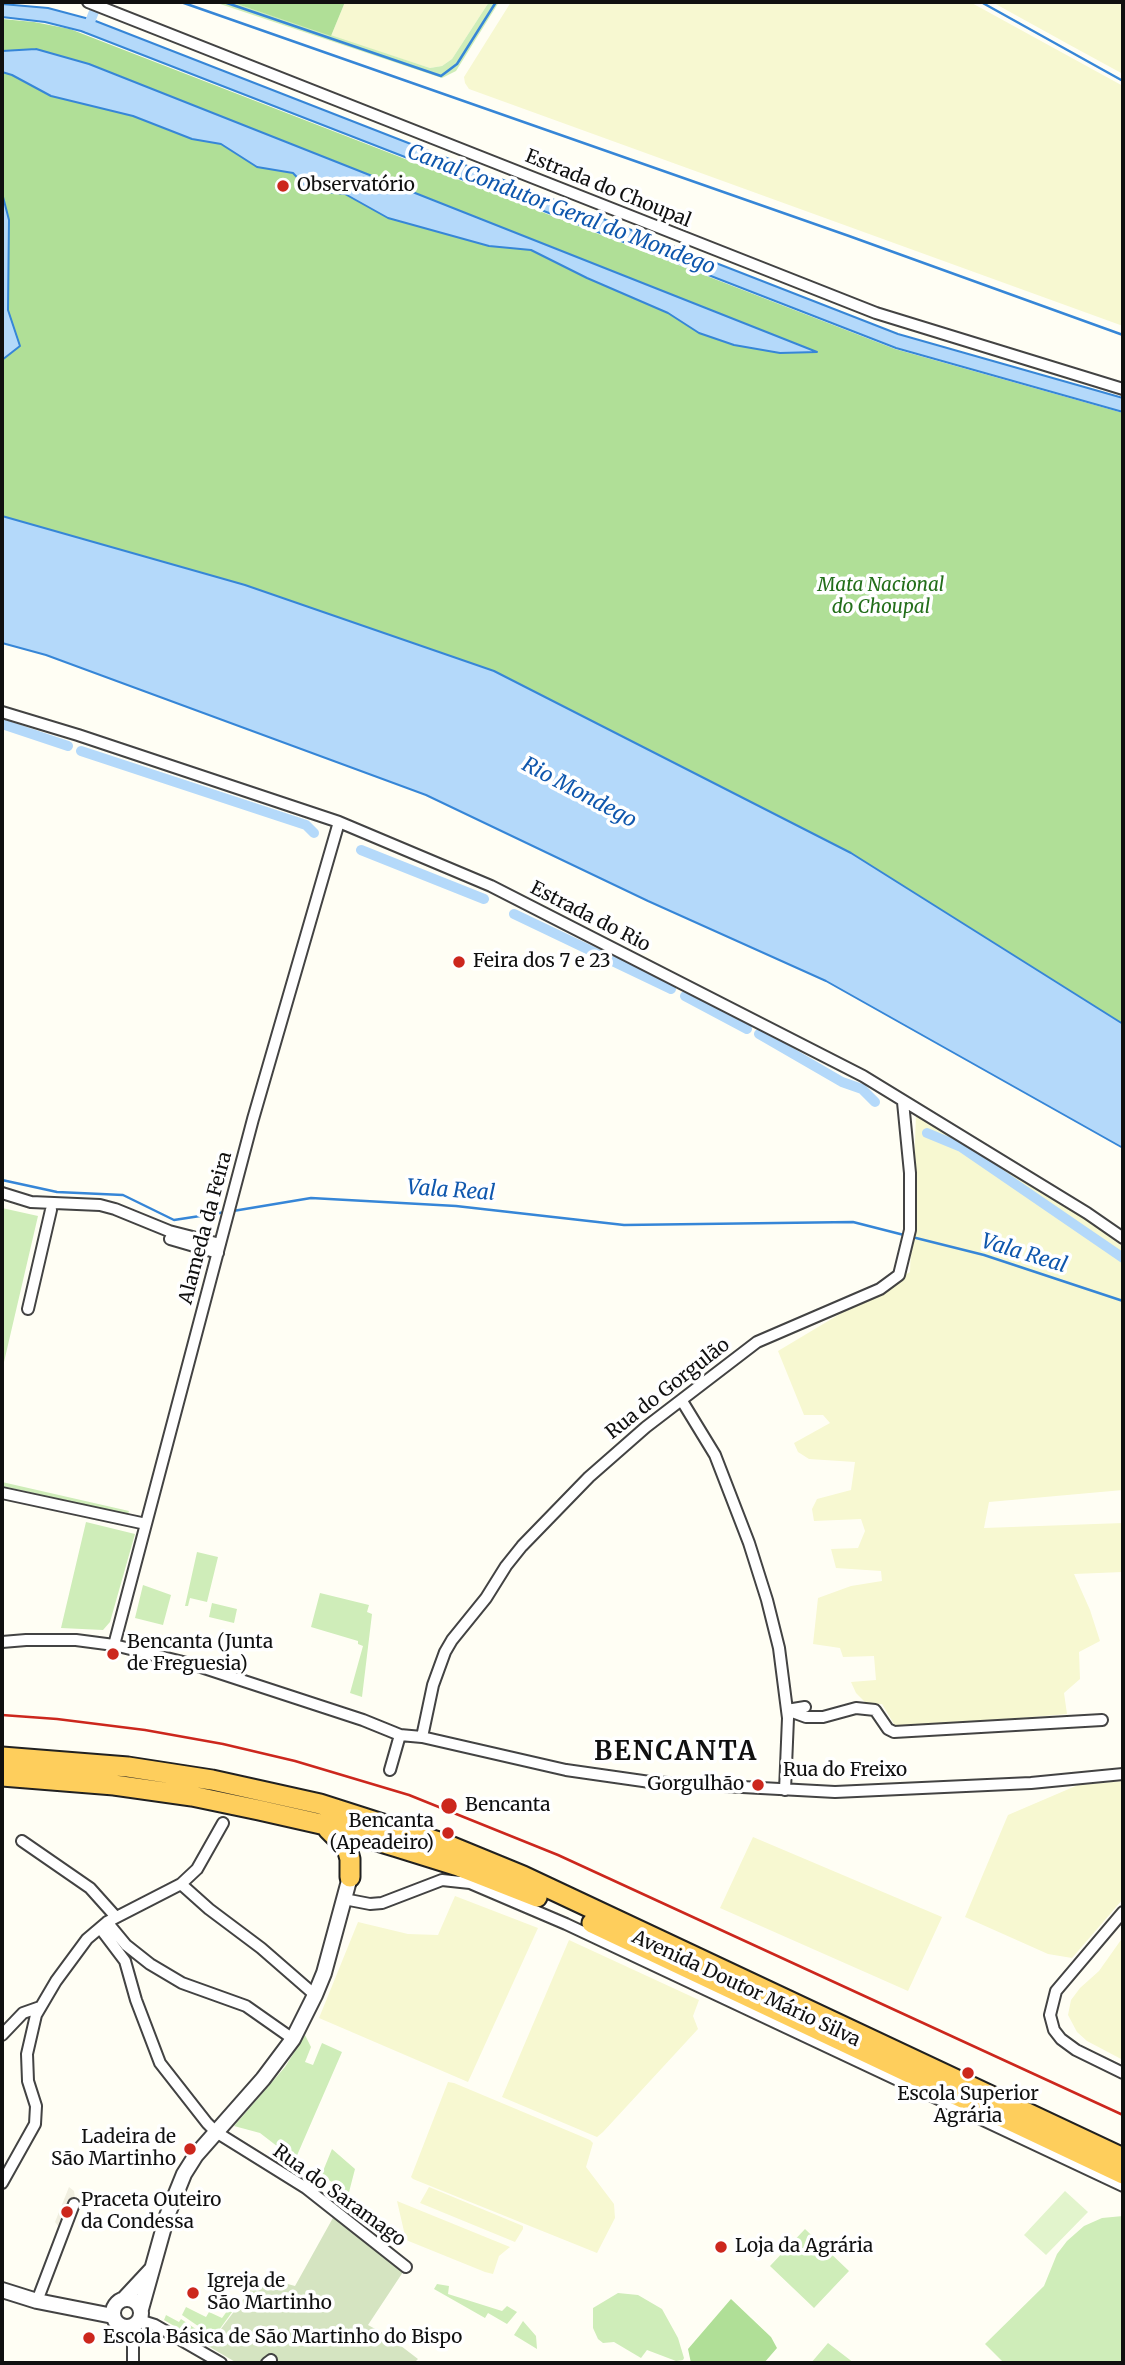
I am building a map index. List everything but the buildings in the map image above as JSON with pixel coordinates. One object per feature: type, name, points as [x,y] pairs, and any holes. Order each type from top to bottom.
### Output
[{"type":"highway","points":[[2,1757],[128,1767],[226,1783],[320,1804],[445,1844],[523,1876],[1123,2158]]},
{"type":"highway","points":[[2,1776],[114,1785],[192,1796],[321,1824],[518,1888],[1123,2174]]},
{"type":"highway","points":[[321,1824],[347,1848],[350,1877]]},
{"type":"highway","points":[[350,1877],[365,1850],[372,1847],[397,1847]]},
{"type":"street","name":"Estrada do Choupal","points":[[88,2],[866,309],[1123,389]]},
{"type":"street","name":"Estrada do Rio","points":[[2,712],[339,822],[491,886],[863,1076],[1087,1213],[1123,1238]]},
{"type":"street","name":"Alameda da Feira","points":[[114,1645],[287,998],[339,822]]},
{"type":"street","name":"Rua do Gorgulão","points":[[422,1737],[433,1685],[445,1652],[522,1546],[590,1477],[646,1427],[757,1342],[880,1289],[899,1275],[910,1230],[910,1173],[903,1102]]},
{"type":"street","points":[[2,1194],[31,1202],[100,1205],[219,1248]]},
{"type":"street","points":[[2,1201],[51,1210],[111,1214],[164,1237],[219,1248]]},
{"type":"street","points":[[28,1309],[51,1210]]},
{"type":"street","points":[[682,1401],[715,1455],[749,1543],[779,1648],[787,1710],[785,1790]]},
{"type":"street","points":[[2,1493],[146,1524]]},
{"type":"street","name":"Rua do Freixo","points":[[2,1642],[76,1640],[114,1645],[195,1665],[363,1720],[400,1735],[422,1737],[566,1770],[650,1782],[835,1792],[1031,1783],[1123,1774]]},
{"type":"street","points":[[787,1710],[804,1707]]},
{"type":"street","points":[[787,1710],[806,1717],[823,1717],[856,1708],[875,1710],[888,1729],[894,1732],[1102,1720]]},
{"type":"street","points":[[390,1770],[400,1735]]},
{"type":"street","points":[[2,2183],[35,2124],[36,2106],[28,2081],[27,2054],[40,2007],[69,1961],[108,1922],[181,1884],[197,1869],[223,1823]]},
{"type":"street","points":[[22,1841],[90,1888],[108,1922],[126,1945],[150,1964],[182,1983],[246,2006],[293,2039]]},
{"type":"street","points":[[133,2363],[137,2319],[174,2193],[190,2164],[263,2080],[293,2039],[315,1995],[350,1877]]},
{"type":"street","name":"Avenida Doutor Mário Silva","points":[[344,1899],[370,1904],[382,1903],[442,1880],[470,1883],[566,1924],[1123,2186]]},
{"type":"street","points":[[181,1884],[315,1995]]},
{"type":"street","points":[[1123,1912],[1056,1991],[1050,2015],[1054,2030],[1061,2039],[1076,2050],[1123,2073]]},
{"type":"street","name":"Rua do Saramago","points":[[108,1922],[125,1961],[136,2000],[160,2063],[206,2123],[306,2188],[406,2267]]},
{"type":"street","points":[[2,2035],[23,2013],[40,2007]]},
{"type":"street","points":[[37,2301],[75,2204]]},
{"type":"street","points":[[152,2269],[117,2307],[118,2323],[137,2319],[155,2325],[221,2363]]},
{"type":"street","points":[[2,2290],[77,2309],[117,2307],[132,2300],[137,2319]]},
{"type":"green space","points":[[214,2],[231,2],[430,68],[442,66],[452,59],[489,2],[499,2],[456,71],[442,78]]},
{"type":"green space","points":[[231,2],[345,2],[331,36]]},
{"type":"green space","points":[[345,2],[489,2],[452,59],[442,66],[430,68],[331,36]]},
{"type":"green space","points":[[511,2],[970,2],[1123,86],[1123,326],[469,89],[464,77]]},
{"type":"green space","points":[[992,2],[1123,2],[1123,74],[1068,44]]},
{"type":"green space","name":"Mata Nacional do Choupal","points":[[2,19],[70,29],[895,349],[1123,413],[1123,1024],[851,853],[494,671],[245,585],[2,516]]},
{"type":"green space","points":[[916,1115],[1079,1215],[1123,1247],[1123,1490],[989,1502],[984,1528],[1123,1523],[1123,1572],[1074,1574],[1100,1641],[1079,1652],[1080,1679],[1064,1693],[1067,1714],[897,1729],[882,1704],[867,1704],[856,1693],[851,1682],[876,1680],[874,1656],[843,1657],[840,1648],[813,1644],[818,1598],[851,1586],[882,1581],[881,1571],[836,1568],[831,1549],[858,1548],[865,1531],[861,1519],[814,1521],[812,1509],[817,1499],[851,1490],[855,1462],[809,1459],[798,1452],[794,1443],[830,1423],[823,1415],[804,1415],[778,1351],[910,1272]]},
{"type":"green space","points":[[2,1208],[38,1216],[4,1362],[2,1361]]},
{"type":"green space","points":[[2,1482],[129,1511],[128,1514],[2,1486]]},
{"type":"green space","points":[[86,1522],[135,1534],[110,1622],[103,1630],[61,1628]]},
{"type":"green space","points":[[197,1552],[218,1557],[207,1602],[190,1598],[188,1606],[185,1606]]},
{"type":"green space","points":[[143,1585],[171,1595],[163,1625],[135,1618]]},
{"type":"green space","points":[[320,1593],[369,1605],[367,1612],[372,1614],[362,1697],[350,1693],[363,1646],[358,1644],[358,1641],[311,1627]]},
{"type":"green space","points":[[212,1603],[237,1609],[234,1623],[209,1617]]},
{"type":"green space","points":[[1123,1781],[1123,1899],[1072,1958],[1048,1954],[965,1917],[1008,1815],[1078,1785]]},
{"type":"green space","points":[[753,1837],[942,1917],[908,1991],[720,1908]]},
{"type":"green space","points":[[455,1896],[538,1928],[468,2082],[319,2018],[358,1922],[408,1934],[438,1935]]},
{"type":"green space","points":[[1123,1937],[1123,2060],[1087,2041],[1077,2032],[1068,2015],[1071,2000],[1099,1971]]},
{"type":"green space","points":[[569,1940],[699,2000],[693,2016],[698,2029],[597,2137],[502,2097]]},
{"type":"green space","points":[[305,2035],[311,2047],[305,2062],[313,2065],[322,2043],[342,2052],[295,2160],[260,2133],[234,2126],[285,2067]]},
{"type":"green space","points":[[448,2082],[593,2143],[586,2167],[614,2204],[615,2218],[597,2253],[411,2177]]},
{"type":"green space","points":[[332,2149],[355,2169],[348,2196],[321,2176]]},
{"type":"green space","points":[[429,2187],[523,2226],[523,2229],[515,2242],[420,2203]]},
{"type":"green space","points":[[1065,2191],[1088,2212],[1046,2255],[1024,2235]]},
{"type":"green space","points":[[397,2201],[510,2247],[499,2256],[493,2274],[406,2240]]},
{"type":"green space","points":[[334,2216],[403,2272],[368,2325],[388,2336],[418,2359],[416,2361],[419,2363],[275,2363],[267,2356],[258,2363],[237,2363],[208,2346],[257,2281],[266,2278],[295,2286]]},
{"type":"green space","points":[[1123,2216],[1123,2363],[1004,2363],[985,2344],[1044,2286],[1057,2254],[1067,2241],[1084,2226],[1102,2218]]},
{"type":"green space","points":[[805,2229],[849,2271],[814,2308],[770,2266]]},
{"type":"green space","points":[[437,2284],[449,2286],[448,2294],[502,2311],[507,2306],[517,2312],[507,2324],[488,2313],[485,2318],[434,2289]]},
{"type":"green space","points":[[618,2293],[638,2295],[662,2309],[678,2338],[683,2360],[676,2361],[647,2350],[641,2358],[614,2342],[603,2343],[598,2339],[593,2328],[593,2308]]},
{"type":"green space","points":[[236,2299],[240,2301],[214,2337],[182,2315],[186,2307],[206,2317],[209,2312],[222,2318]]},
{"type":"green space","points":[[731,2299],[771,2337],[777,2348],[764,2363],[691,2363],[688,2349]]},
{"type":"green space","points":[[166,2315],[179,2322],[181,2319],[212,2340],[208,2346],[164,2320]]},
{"type":"green space","points":[[523,2321],[536,2336],[537,2349],[514,2335]]},
{"type":"green space","points":[[828,2343],[854,2363],[811,2363]]},
{"type":"shaded area","name":"Praceta Outeiro da Condessa","points":[[69,2187],[74,2191],[79,2203],[65,2235],[55,2222]]},
{"type":"water","name":"Canal Condutor Geral do Mondego","points":[[2,4],[48,8],[93,20],[898,334],[1123,398],[1123,412],[896,348],[81,31],[45,22],[2,17]]},
{"type":"water","points":[[36,49],[89,64],[817,352],[780,353],[734,345],[699,333],[668,313],[531,250],[489,246],[388,218],[345,194],[309,190],[293,173],[257,167],[221,144],[192,139],[133,116],[51,96],[2,72],[2,51]]},
{"type":"water","points":[[2,193],[9,220],[8,310],[20,346],[2,360]]},
{"type":"water","name":"Rio Mondego","points":[[2,516],[245,585],[494,671],[851,853],[1123,1024],[1123,1148],[826,981],[648,901],[426,795],[46,655],[2,643]]},
{"type":"waterway","points":[[181,2],[1123,335]]},
{"type":"waterway","points":[[224,2],[441,76],[457,64],[496,2]]},
{"type":"waterway","points":[[981,2],[1123,81]]},
{"type":"waterway","points":[[88,27],[95,9]]},
{"type":"waterway","points":[[2,724],[68,746]]},
{"type":"waterway","points":[[81,751],[306,825],[314,833]]},
{"type":"waterway","points":[[361,850],[484,899]]},
{"type":"waterway","points":[[514,914],[671,989]]},
{"type":"waterway","points":[[685,996],[747,1029]]},
{"type":"waterway","points":[[759,1034],[842,1082],[862,1089],[875,1102]]},
{"type":"waterway","points":[[927,1133],[961,1147],[1123,1258]]},
{"type":"waterway","name":"Vala Real","points":[[2,1180],[57,1192],[123,1195],[174,1220],[226,1212]]},
{"type":"waterway","name":"Vala Real","points":[[233,1211],[311,1198],[456,1206],[624,1225],[853,1222],[904,1235]]},
{"type":"waterway","name":"Vala Real","points":[[916,1238],[984,1255],[1123,1301]]},
{"type":"railway","points":[[2,1715],[145,1730],[223,1744],[295,1761],[409,1795],[558,1855],[1123,2115]]},
{"type":"place","name":"Observatório","points":[[283,186]]},
{"type":"place","name":"Feira dos 7 e 23","points":[[459,962]]},
{"type":"place","name":"Bencanta (Junta de Freguesia)","points":[[113,1654]]},
{"type":"place","name":"Gorgulhão","points":[[758,1785]]},
{"type":"place","name":"Bencanta","points":[[449,1806]]},
{"type":"place","name":"Bencanta (Apeadeiro)","points":[[448,1833]]},
{"type":"place","name":"Escola Superior Agrária","points":[[968,2073]]},
{"type":"place","name":"Ladeira de São Martinho","points":[[190,2149]]},
{"type":"place","name":"Praceta Outeiro da Condessa","points":[[67,2212]]},
{"type":"place","name":"Loja da Agrária","points":[[721,2247]]},
{"type":"place","name":"Igreja de São Martinho","points":[[193,2293]]},
{"type":"place","name":"Escola Básica de São Martinho do Bispo","points":[[89,2338]]},
{"type":"district","name":"BENCANTA","points":[[676,1753]]}]
